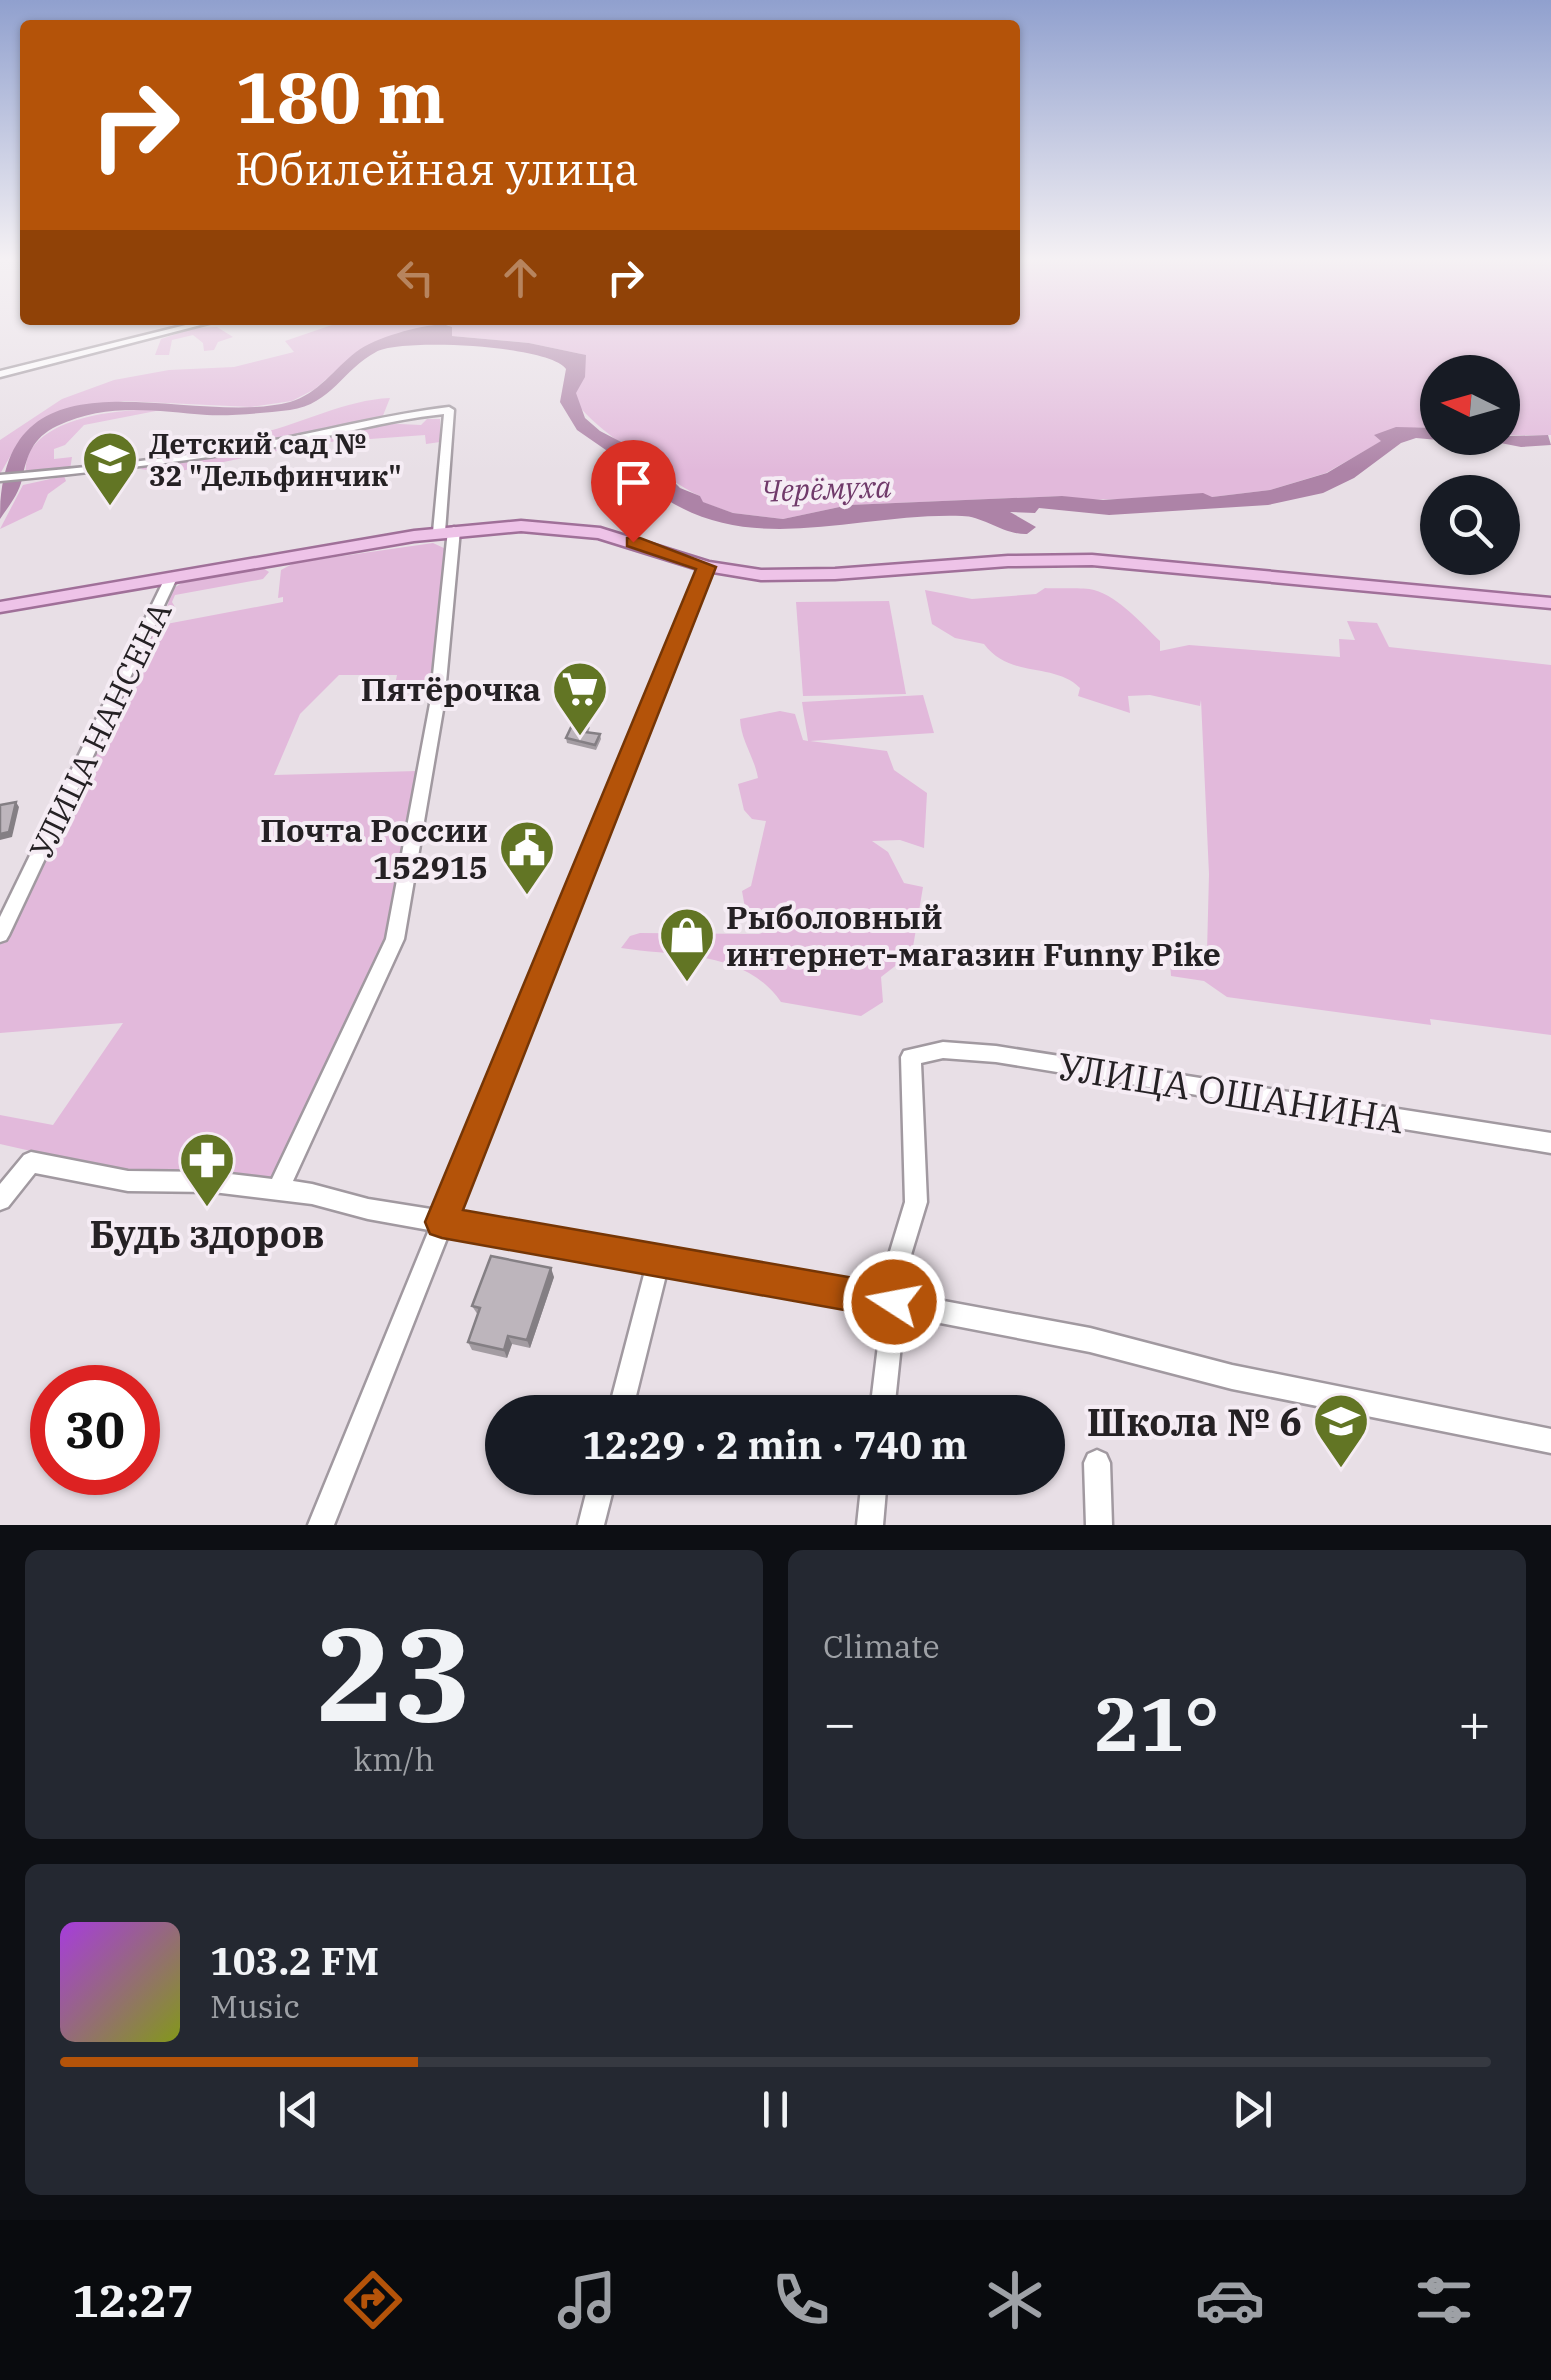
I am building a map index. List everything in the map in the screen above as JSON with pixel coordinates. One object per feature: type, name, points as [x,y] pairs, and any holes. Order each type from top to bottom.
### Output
[{"type":"main road","points":[[0,606],[446,531],[521,526],[574,528],[628,540],[706,567],[812,576],[1008,560],[1154,564],[1551,604]]},
{"type":"street","points":[[0,374],[179,329]]},
{"type":"street","points":[[0,478],[273,444],[404,415],[449,410],[437,704],[395,938],[279,1188]]},
{"type":"street","points":[[321,1525],[706,567]]},
{"type":"street","name":"УЛИЦА НАНСЕНА","points":[[0,935],[171,578]]},
{"type":"street","name":"УЛИЦА ОШАНИНА","points":[[894,1302],[898,1258],[916,1202],[912,1057],[943,1050],[985,1052],[1551,1143]]},
{"type":"street","points":[[0,1200],[31,1162],[128,1180],[279,1188],[442,1222],[1090,1340],[1292,1390],[1551,1441]]},
{"type":"street","points":[[624,1395],[659,1259]]},
{"type":"street","points":[[884,1395],[894,1302]]},
{"type":"street","points":[[1097,1463],[1099,1525]]},
{"type":"street","points":[[590,1525],[598,1495]]},
{"type":"street","points":[[870,1525],[873,1495]]},
{"type":"shaded area","points":[[191,329],[220,329],[233,337],[218,342],[214,350],[204,351],[203,343],[193,335],[172,340],[169,355],[155,355],[161,339]]},
{"type":"shaded area","points":[[320,329],[427,329],[356,353],[315,389],[292,401],[251,407],[124,401],[54,414],[19,441],[0,474],[0,440],[62,399],[114,380],[169,370],[234,367],[294,352],[285,341]]},
{"type":"shaded area","points":[[413,329],[452,329],[452,336],[529,343],[586,355],[585,377],[576,393],[585,418],[600,431],[650,457],[680,488],[700,496],[703,502],[733,513],[783,519],[849,505],[1062,496],[1103,500],[1203,493],[1212,497],[1270,490],[1327,473],[1381,441],[1374,435],[1396,427],[1420,428],[1420,438],[1401,443],[1354,478],[1323,493],[1268,505],[1109,515],[1039,508],[1035,513],[1010,512],[1036,527],[1027,534],[962,516],[795,529],[754,528],[715,521],[677,505],[577,430],[560,402],[566,369],[554,361],[505,349],[414,345],[376,352],[317,401],[290,410],[217,415],[113,411],[76,418],[42,436],[32,448],[18,490],[0,519],[8,463],[31,427],[64,409],[106,402],[247,407],[290,402],[317,387],[348,359],[375,342]]},
{"type":"shaded area","points":[[450,329],[1551,329],[1551,435],[1520,435],[1520,355],[1420,355],[1420,429],[1376,436],[1382,441],[1326,473],[1270,490],[1212,497],[1075,500],[1062,496],[849,505],[783,519],[733,513],[702,502],[700,496],[653,467],[583,411],[577,402],[576,385],[581,354],[529,343],[452,336]]},
{"type":"shaded area","points":[[390,398],[382,418],[270,442],[261,433],[357,403]]},
{"type":"shaded area","points":[[161,410],[84,425],[65,445],[54,449],[54,459],[72,457],[70,470],[26,474],[29,455],[56,428],[100,414]]},
{"type":"shaded area","points":[[427,419],[440,419],[440,442],[426,444],[425,435],[315,443],[171,473],[140,469],[156,463],[279,446],[379,423],[421,425]]},
{"type":"shaded area","points":[[1548,435],[1551,445],[1521,447],[1520,436]]},
{"type":"shaded area","points":[[64,476],[66,481],[48,494],[42,509],[0,529],[23,485]]},
{"type":"shaded area","points":[[433,543],[446,549],[433,684],[395,685],[397,675],[339,675],[300,714],[274,775],[417,771],[389,939],[276,1182],[132,1174],[0,1144],[0,1115],[53,1125],[123,1023],[0,1033],[0,945],[150,635],[161,625],[283,602],[283,597],[278,598],[281,570],[294,563]]},
{"type":"shaded area","points":[[263,568],[269,572],[263,579],[175,595],[175,607],[167,608],[172,589],[182,583]]},
{"type":"shaded area","points":[[1045,588],[1089,589],[1103,594],[1130,612],[1160,641],[1160,651],[1189,645],[1340,657],[1339,639],[1355,640],[1347,621],[1377,623],[1389,647],[1551,665],[1551,1035],[1430,1019],[1431,1025],[1227,997],[1204,981],[1171,976],[1170,962],[1207,952],[1209,874],[1201,700],[1200,706],[1150,695],[1128,696],[1130,713],[1078,696],[1080,688],[1069,680],[1006,662],[984,644],[955,638],[932,624],[925,590],[972,599],[1036,594]]},
{"type":"shaded area","points":[[889,601],[906,694],[803,696],[796,602]]},
{"type":"shaded area","points":[[923,695],[934,733],[810,741],[887,751],[894,770],[927,793],[924,848],[900,840],[872,841],[888,852],[904,883],[923,887],[912,953],[881,977],[883,1002],[861,1016],[781,1002],[766,985],[730,964],[621,948],[630,936],[640,933],[759,934],[784,925],[745,908],[742,891],[751,886],[766,821],[752,819],[744,810],[738,784],[758,778],[740,719],[780,711],[795,714],[803,740],[808,741],[802,702]]},
{"type":"building","points":[[574,721],[590,722],[585,732],[600,734],[595,745],[566,738]]},
{"type":"building","points":[[16,802],[9,832],[0,834],[0,805]]},
{"type":"building","points":[[491,1256],[551,1268],[527,1340],[508,1336],[504,1350],[468,1342],[480,1308],[472,1306]]},
{"type":"place","name":"Детский сад № 32 \"Дельфинчик\"","points":[[110,508]]},
{"type":"place","name":"Пятёрочка","points":[[580,738]]},
{"type":"place","name":"Почта России 152915","points":[[527,897]]},
{"type":"place","name":"Рыболовный интернет-магазин Funny Pike","points":[[687,984]]},
{"type":"place","name":"Будь здоров","points":[[207,1209]]},
{"type":"place","name":"Школа № 6","points":[[1341,1470]]},
{"type":"route","points":[[633,542],[706,567],[442,1222],[894,1302]]},
{"type":"water label","name":"Черёмуха","points":[[826,488]]}]
